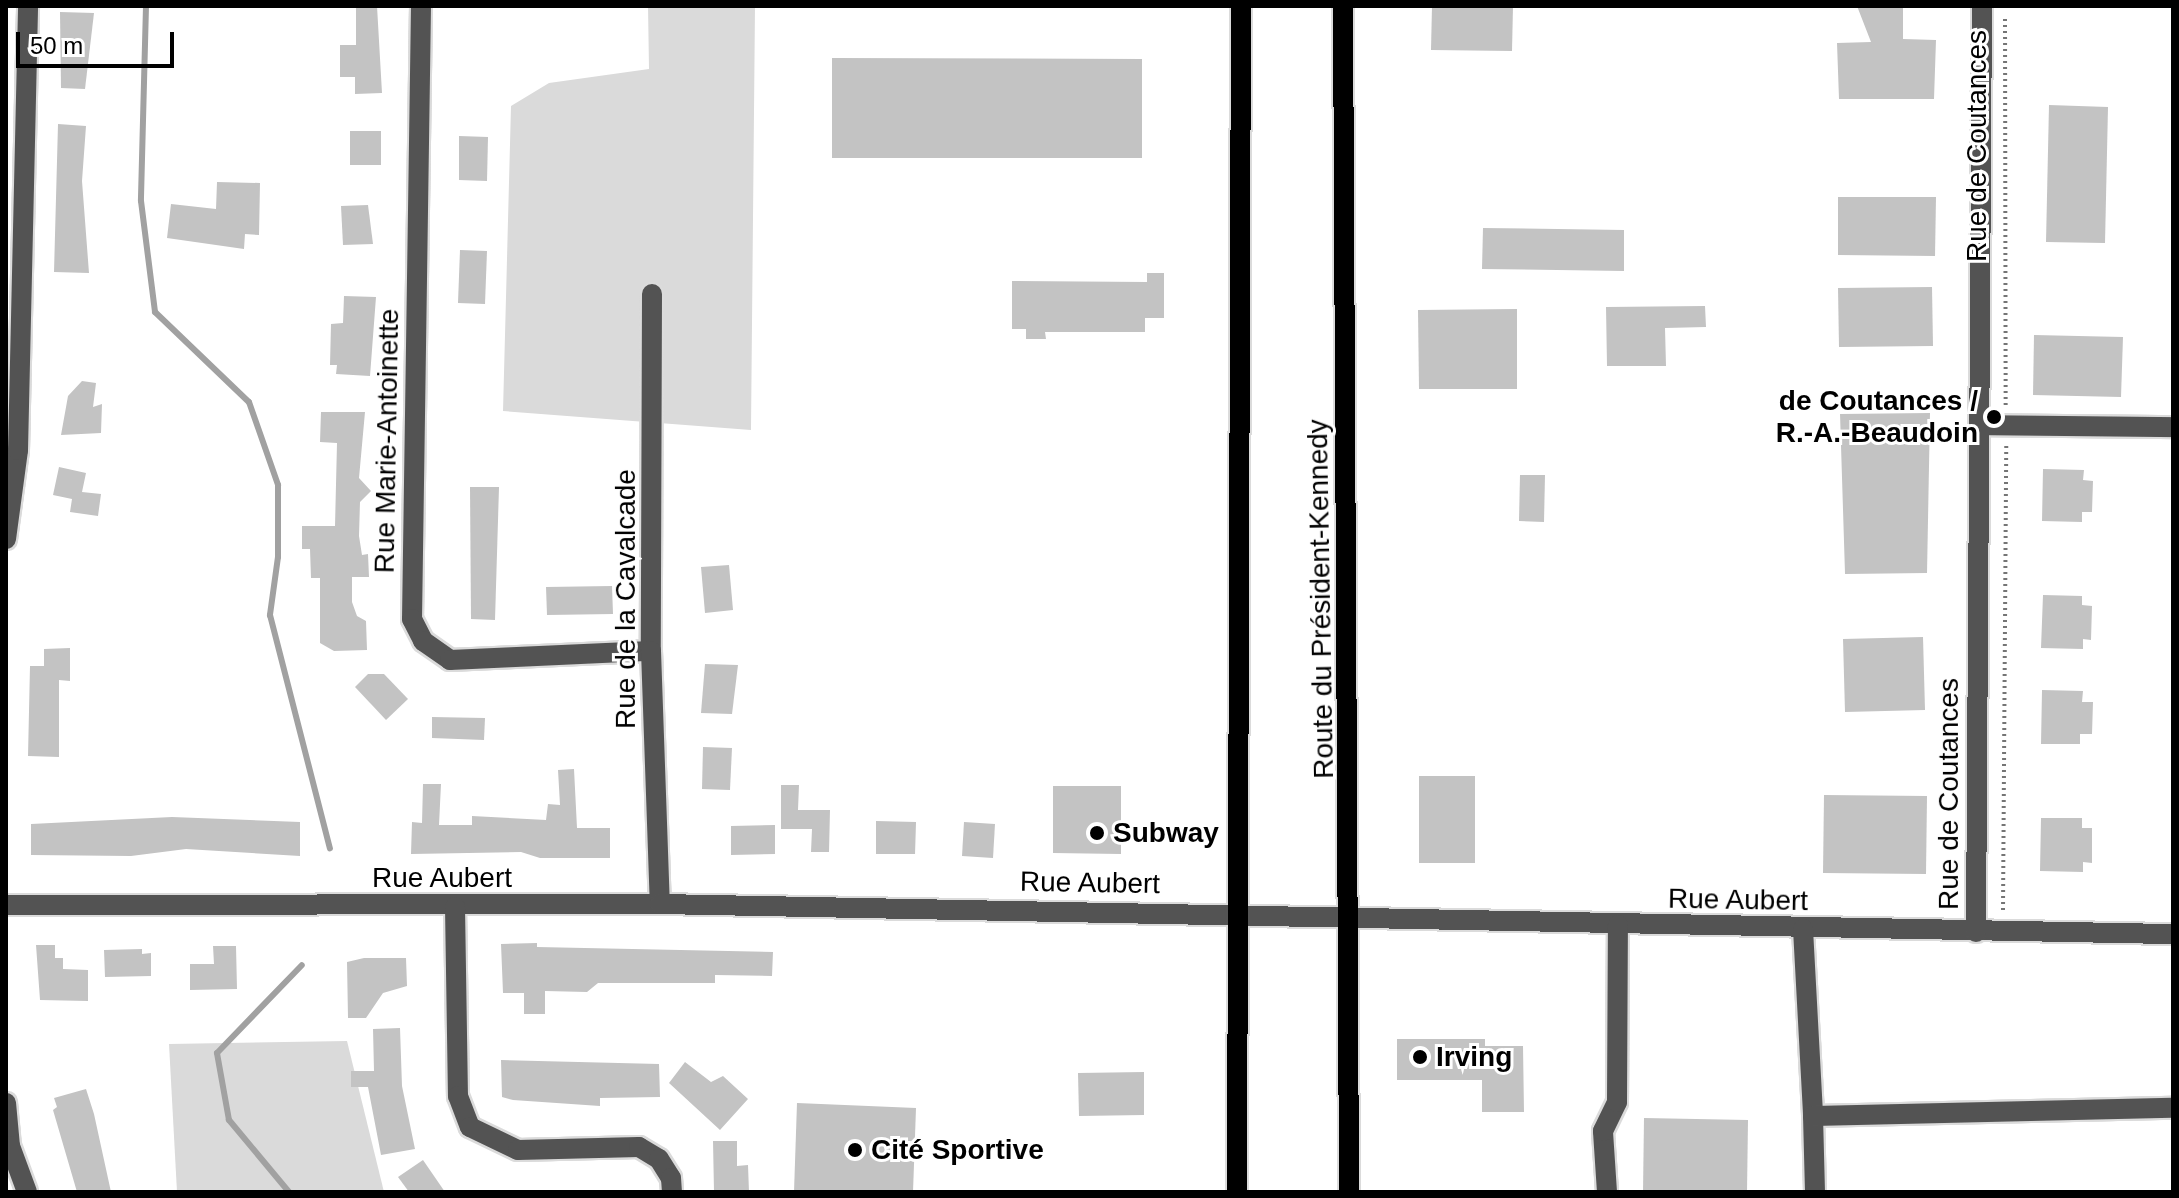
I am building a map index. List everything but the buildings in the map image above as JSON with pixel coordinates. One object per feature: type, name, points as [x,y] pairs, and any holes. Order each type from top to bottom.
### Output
[{"type":"main road","points":[[1237,1192],[1241,6]]},
{"type":"main road","name":"Route du Président-Kennedy","points":[[1343,6],[1352,919],[1349,1192]]},
{"type":"street","points":[[6,539],[18,450],[15,246],[28,6]]},
{"type":"street","name":"Rue Marie-Antoinette","points":[[421,6],[412,619],[423,641],[450,660],[651,651]]},
{"type":"street","name":"Rue de Coutances","points":[[1976,932],[1982,6]]},
{"type":"street","name":"Rue de la Cavalcade","points":[[652,294],[651,651],[660,904]]},
{"type":"street","points":[[1979,425],[2173,427]]},
{"type":"street","name":"Rue Aubert","points":[[6,905],[455,907],[660,904],[1237,913],[1618,925],[2173,934]]},
{"type":"street","points":[[455,907],[458,1096],[470,1127],[518,1150],[639,1147],[659,1159],[671,1178],[672,1192]]},
{"type":"street","points":[[1607,1192],[1603,1131],[1617,1102],[1618,925]]},
{"type":"street","points":[[1803,929],[1815,1192]]},
{"type":"street","points":[[6,1103],[8,1146],[27,1192]]},
{"type":"street","points":[[1813,1116],[2173,1108]]},
{"type":"path","name":"Rue de Coutances","points":[[1976,932],[2003,910],[2005,6]]},
{"type":"shaded area","points":[[648,6],[755,6],[751,430],[503,411],[511,106],[549,83],[649,69]]},
{"type":"shaded area","points":[[347,1041],[384,1192],[177,1192],[169,1044]]},
{"type":"waterway","points":[[146,6],[141,201],[155,312],[249,402],[278,485],[278,557],[270,615],[330,848]]},
{"type":"waterway","points":[[289,1192],[229,1120],[217,1053],[302,965]]},
{"type":"place","name":"de Coutances / R.-A.-Beaudoin","points":[[1994,417]]},
{"type":"place","name":"Subway","points":[[1097,833]]},
{"type":"place","name":"Irving","points":[[1420,1057]]},
{"type":"place","name":"Cité Sportive","points":[[855,1150]]}]
